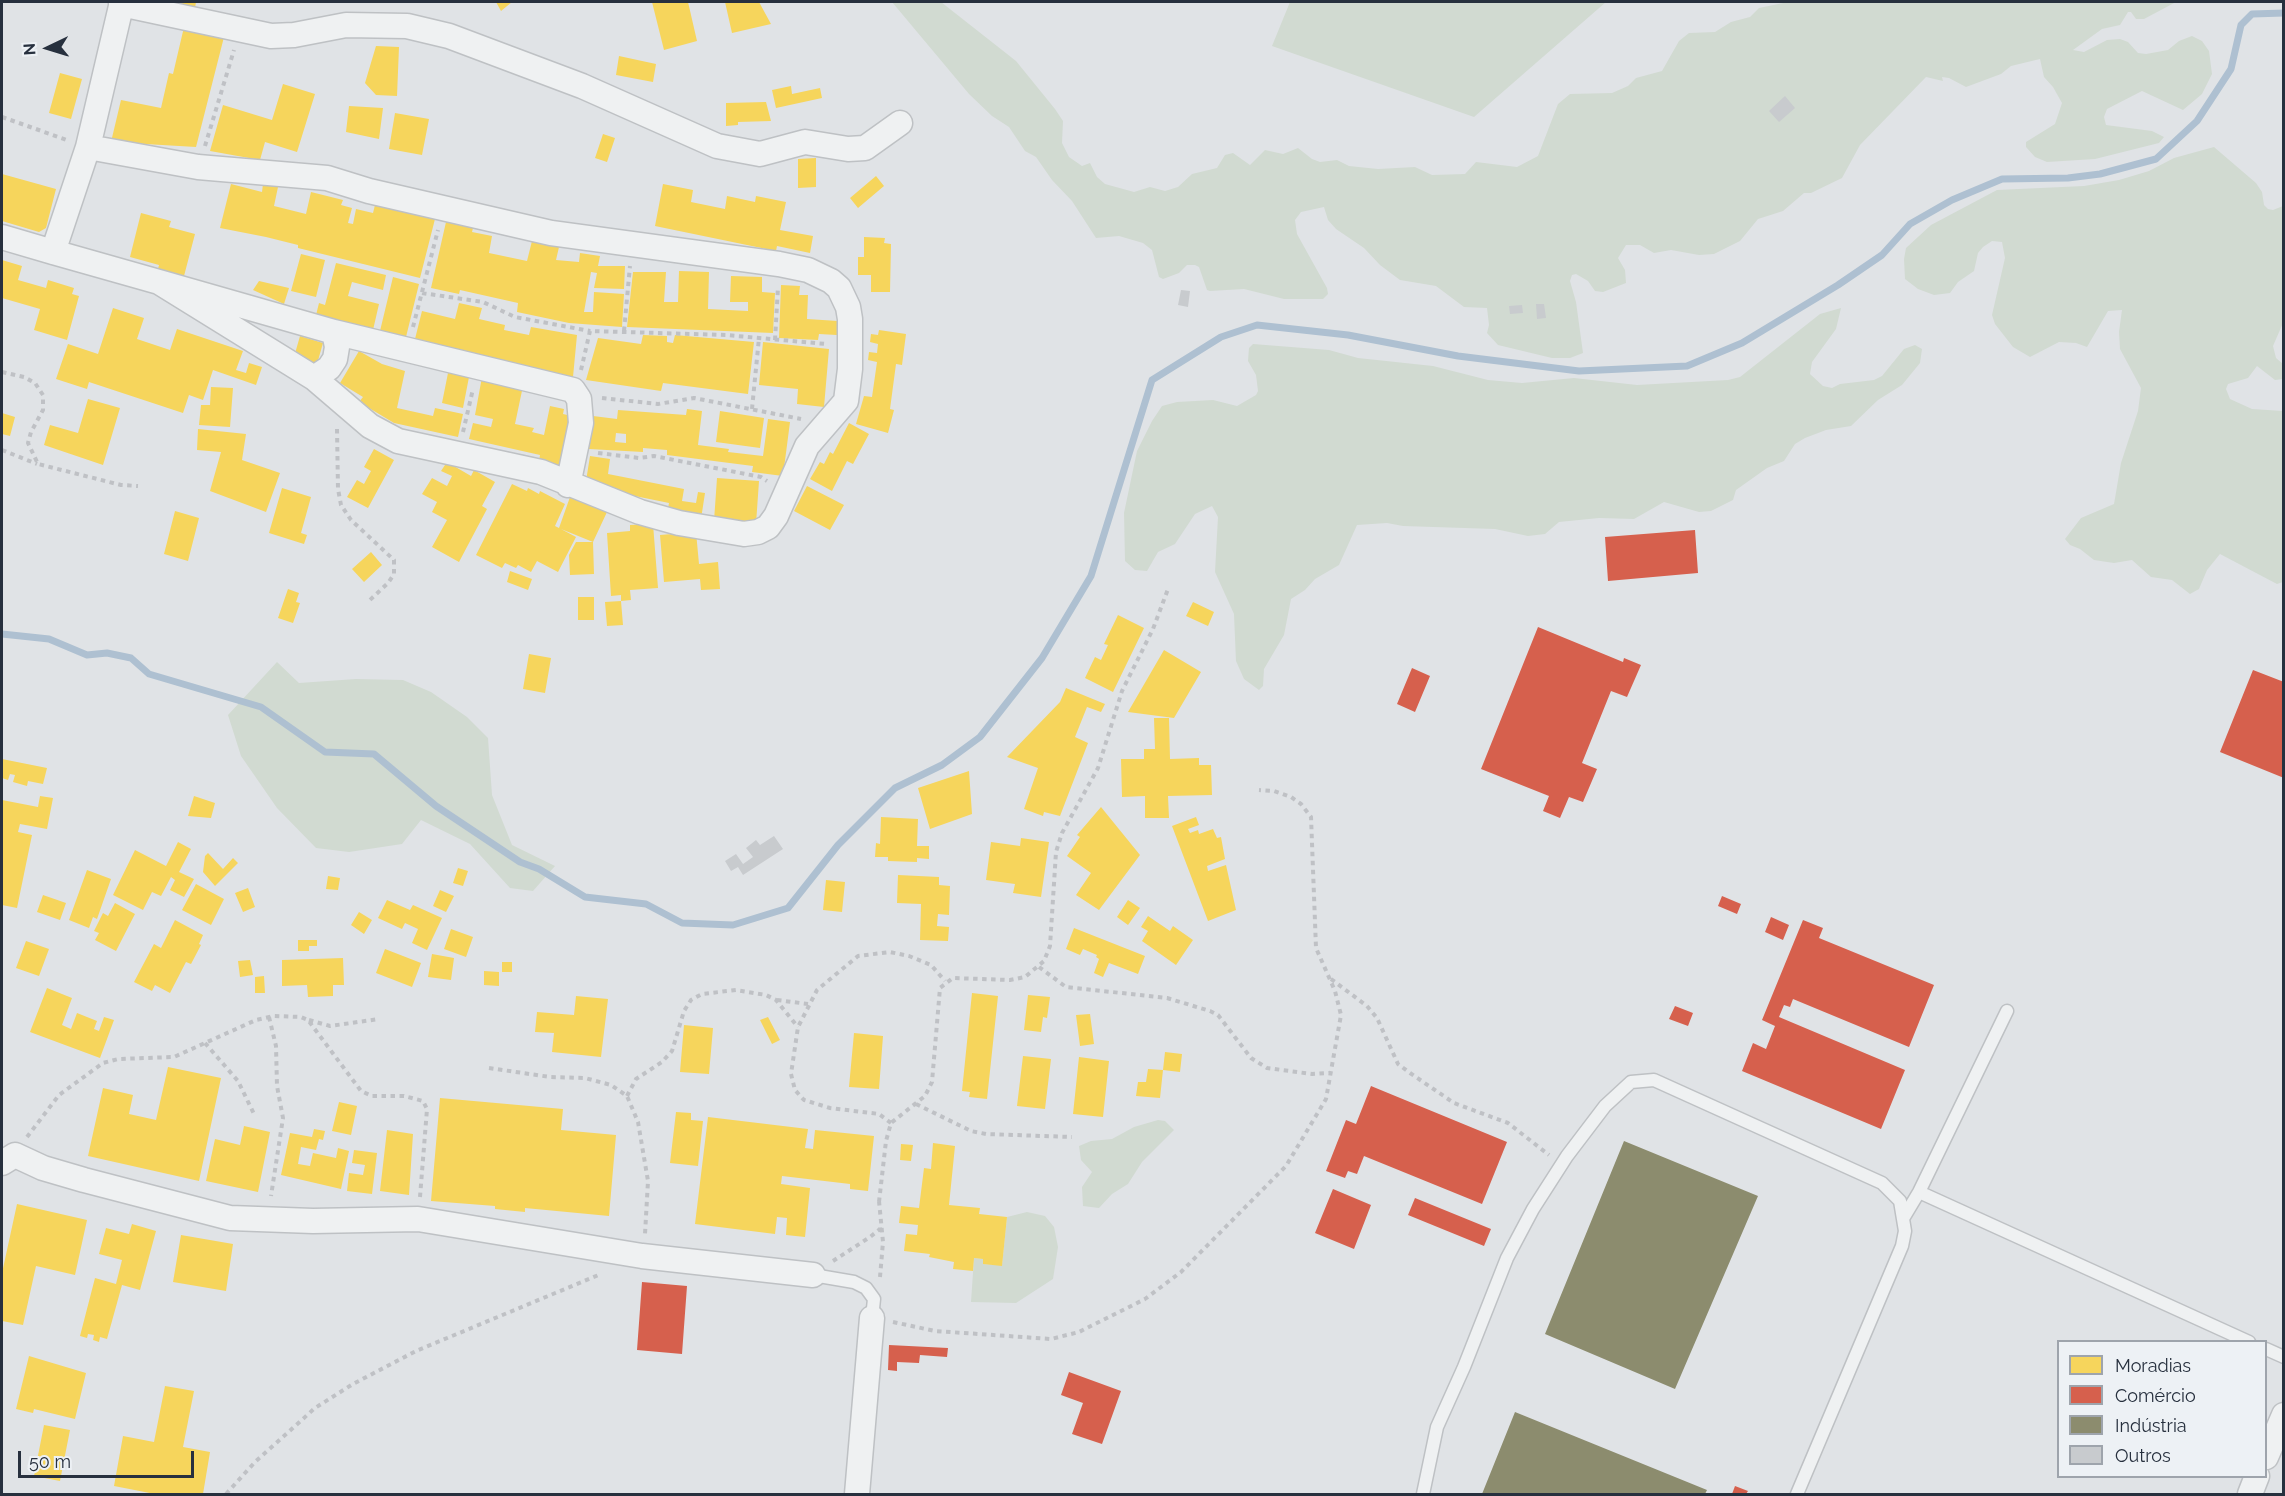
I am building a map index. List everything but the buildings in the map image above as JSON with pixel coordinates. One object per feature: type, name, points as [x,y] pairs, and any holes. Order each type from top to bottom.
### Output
[{"type":"street","points":[[53,252],[88,147],[121,3],[271,36],[294,35],[346,25],[407,26],[449,36],[582,86],[717,146],[760,154],[805,142],[848,149],[866,148],[900,123]]},
{"type":"street","points":[[88,147],[198,167],[327,178],[443,209],[551,233],[779,264],[822,276],[839,288],[848,307],[850,346],[846,401],[807,446],[776,516],[768,527],[758,532],[744,534],[665,520],[568,485],[542,472],[398,441],[370,426],[339,402],[314,378],[159,282]]},
{"type":"street","points":[[2,237],[334,332],[576,395],[581,423],[568,485]]},
{"type":"street","points":[[314,378],[330,368],[335,359],[337,347],[334,332]]},
{"type":"street","points":[[8,1159],[195,1211],[230,1218],[272,1221],[418,1219],[642,1256],[813,1275]]},
{"type":"street","points":[[857,1494],[872,1318]]},
{"type":"street","points":[[2267,1452],[2283,1415]]},
{"type":"street","points":[[2250,1494],[2257,1478]]},
{"type":"lane","points":[[1904,1217],[1919,1192],[2007,1011]]},
{"type":"lane","points":[[1423,1494],[1437,1427],[1464,1367],[1507,1258],[1560,1166],[1614,1098],[1631,1082],[1654,1080],[1882,1183],[1900,1201],[1904,1217],[1902,1246],[1797,1494]]},
{"type":"lane","points":[[1919,1192],[2247,1340]]},
{"type":"lane","points":[[813,1275],[840,1278],[866,1288],[874,1299],[872,1318]]},
{"type":"lane","points":[[2267,1350],[2283,1357]]},
{"type":"path","points":[[198,167],[240,28]]},
{"type":"path","points":[[2,117],[88,147]]},
{"type":"path","points":[[407,351],[443,209]]},
{"type":"path","points":[[624,331],[632,244]]},
{"type":"path","points":[[775,340],[779,264]]},
{"type":"path","points":[[422,293],[454,300],[474,300],[515,317],[590,331],[759,338],[850,346]]},
{"type":"path","points":[[590,331],[576,395],[658,404],[694,398],[826,423]]},
{"type":"path","points":[[752,409],[759,338]]},
{"type":"path","points":[[458,453],[478,369]]},
{"type":"path","points":[[2,372],[30,380],[43,395],[43,410],[31,432],[28,444],[38,464]]},
{"type":"path","points":[[339,402],[338,489],[341,505],[351,520],[394,560],[394,574],[388,584],[370,600]]},
{"type":"path","points":[[2,450],[38,464],[121,485],[138,486]]},
{"type":"path","points":[[576,450],[639,459],[654,456],[761,477],[784,494]]},
{"type":"path","points":[[813,1275],[880,1229],[879,1201],[891,1123],[925,1096],[932,1082],[938,998],[940,988],[945,981],[963,977],[1010,980],[1025,977],[1039,967],[1050,946],[1056,852],[1062,833],[1098,768],[1122,691],[1153,629],[1168,589]]},
{"type":"path","points":[[879,1201],[883,1242],[872,1318],[935,1331],[1051,1339],[1079,1332],[1145,1299],[1181,1272],[1286,1166],[1326,1099],[1341,1015],[1335,991],[1316,948],[1311,817],[1301,804],[1291,797],[1274,791],[1259,790]]},
{"type":"path","points":[[891,1123],[879,1114],[830,1108],[804,1100],[795,1090],[791,1074],[798,1027],[817,990],[858,956],[890,952],[909,956],[932,965],[945,981]]},
{"type":"path","points":[[1039,967],[1066,987],[1167,998],[1210,1011],[1218,1015],[1251,1058],[1267,1068],[1312,1074],[1329,1073]]},
{"type":"path","points":[[1329,977],[1367,1005],[1377,1018],[1398,1064],[1404,1069],[1455,1103],[1508,1124],[1540,1146],[1560,1166]]},
{"type":"path","points":[[627,1096],[636,1078],[662,1062],[672,1051],[684,1011],[691,1000],[715,991],[736,990],[766,995],[776,1000],[809,1004]]},
{"type":"path","points":[[776,1000],[798,1027]]},
{"type":"path","points":[[269,1017],[276,1046],[277,1086],[283,1118],[270,1193],[272,1221]]},
{"type":"path","points":[[8,1159],[59,1095],[103,1063],[118,1059],[174,1057],[256,1020],[269,1017],[301,1017],[330,1026],[352,1025],[379,1019]]},
{"type":"path","points":[[308,1020],[361,1091],[372,1096],[404,1096],[423,1101],[427,1109],[418,1219]]},
{"type":"path","points":[[205,1043],[238,1081],[254,1114]]},
{"type":"path","points":[[226,1494],[255,1462],[315,1408],[353,1384],[416,1351],[642,1256],[648,1181],[638,1122],[627,1096],[611,1085],[585,1078],[550,1077],[489,1068]]},
{"type":"path","points":[[916,1104],[971,1131],[986,1134],[1072,1137]]},
{"type":"shaded area","points":[[892,2],[941,2],[1016,61],[1063,121],[1062,143],[1069,157],[1082,166],[1090,163],[1097,177],[1105,184],[1134,192],[1150,187],[1165,191],[1178,187],[1192,174],[1217,168],[1225,155],[1233,153],[1250,165],[1265,150],[1283,154],[1298,148],[1320,162],[1337,160],[1349,166],[1378,169],[1415,167],[1432,175],[1465,174],[1476,162],[1517,167],[1538,156],[1558,104],[1570,94],[1612,93],[1628,86],[1636,78],[1662,71],[1679,41],[1689,33],[1715,32],[1731,22],[1750,17],[1759,8],[1788,2],[2176,2],[2144,19],[2136,19],[2131,12],[2128,12],[2120,25],[2102,29],[2073,50],[2084,52],[2107,40],[2120,39],[2128,42],[2138,53],[2146,54],[2168,50],[2179,41],[2192,36],[2202,41],[2209,51],[2212,74],[2202,94],[2183,110],[2142,91],[2107,109],[2104,117],[2106,125],[2152,131],[2164,137],[2159,143],[2095,159],[2047,162],[2035,157],[2026,147],[2026,142],[2055,124],[2062,103],[2044,77],[2040,59],[2011,66],[2001,74],[1966,87],[1949,78],[1942,77],[1943,81],[1926,77],[1860,145],[1842,178],[1811,193],[1804,193],[1783,211],[1758,219],[1740,241],[1714,254],[1699,255],[1671,250],[1654,253],[1640,245],[1626,245],[1618,258],[1625,270],[1626,283],[1603,292],[1595,291],[1588,281],[1576,274],[1572,275],[1570,281],[1576,302],[1583,353],[1570,358],[1552,358],[1498,345],[1487,333],[1489,325],[1487,308],[1464,307],[1436,286],[1400,280],[1380,265],[1364,248],[1336,229],[1328,220],[1324,207],[1301,212],[1295,220],[1297,234],[1327,288],[1328,294],[1323,299],[1284,299],[1244,289],[1210,291],[1207,290],[1199,267],[1195,265],[1187,265],[1179,273],[1163,279],[1159,277],[1152,250],[1143,243],[1119,236],[1096,238],[1072,201],[1052,180],[1036,157],[1025,151],[1009,127],[992,116],[969,94]]},
{"type":"shaded area","points":[[1290,2],[1606,2],[1474,117],[1272,46]]},
{"type":"shaded area","points":[[2214,147],[2256,183],[2262,192],[2264,205],[2268,209],[2273,210],[2283,206],[2283,323],[2273,346],[2276,358],[2283,364],[2283,379],[2275,380],[2257,366],[2248,378],[2228,384],[2226,389],[2230,399],[2252,409],[2283,411],[2283,582],[2277,584],[2220,554],[2207,570],[2199,589],[2190,594],[2172,580],[2151,577],[2132,560],[2114,563],[2094,560],[2080,549],[2070,545],[2065,539],[2081,518],[2114,504],[2121,463],[2138,411],[2141,388],[2120,349],[2119,332],[2122,310],[2108,311],[2087,347],[2076,343],[2059,342],[2030,357],[2013,347],[1995,324],[1992,315],[2005,258],[2002,242],[1992,241],[1983,247],[1978,253],[1974,271],[1958,282],[1950,293],[1934,295],[1918,289],[1905,279],[1904,259],[1906,248],[1931,225],[1997,190],[2084,186],[2119,180],[2149,171],[2174,158]]},
{"type":"shaded area","points":[[1841,308],[1836,329],[1812,362],[1810,374],[1823,386],[1832,388],[1840,384],[1874,380],[1882,376],[1904,349],[1915,345],[1922,349],[1920,363],[1902,385],[1878,400],[1851,426],[1826,430],[1795,444],[1784,461],[1767,468],[1736,490],[1733,500],[1711,511],[1699,512],[1664,502],[1634,519],[1599,518],[1559,522],[1545,534],[1528,536],[1495,529],[1403,526],[1387,523],[1357,525],[1339,565],[1315,579],[1305,590],[1291,599],[1284,635],[1264,669],[1263,686],[1259,690],[1244,679],[1236,661],[1234,614],[1215,572],[1218,517],[1212,506],[1195,514],[1175,544],[1158,552],[1147,571],[1135,570],[1125,561],[1124,513],[1137,451],[1152,421],[1162,406],[1177,402],[1213,400],[1237,406],[1256,395],[1258,391],[1256,375],[1248,361],[1249,348],[1253,344],[1329,350],[1358,358],[1433,366],[1488,380],[1522,383],[1574,378],[1637,385],[1728,380],[1740,377],[1820,314]]},
{"type":"shaded area","points":[[277,662],[299,683],[356,679],[403,680],[431,692],[467,717],[488,738],[492,795],[512,845],[555,866],[533,891],[510,888],[470,844],[421,820],[402,844],[349,852],[316,848],[277,808],[241,756],[228,715]]},
{"type":"shaded area","points":[[1158,1120],[1165,1121],[1174,1130],[1142,1162],[1128,1184],[1112,1194],[1099,1208],[1083,1206],[1082,1187],[1092,1172],[1081,1160],[1079,1146],[1091,1141],[1112,1139],[1134,1127]]},
{"type":"shaded area","points":[[1027,1212],[1045,1216],[1054,1227],[1058,1247],[1053,1279],[1016,1303],[971,1302],[974,1258],[983,1259],[983,1264],[1002,1265],[1007,1217]]},
{"type":"waterway","points":[[2,634],[49,639],[87,655],[107,653],[131,658],[149,674],[261,707],[325,752],[374,754],[436,806],[520,862],[539,869],[585,897],[646,904],[682,923],[733,925],[788,908],[838,845],[895,788],[942,765],[980,737],[1042,658],[1091,576],[1152,380],[1221,337],[1257,325],[1348,335],[1458,356],[1579,371],[1687,366],[1742,343],[1838,285],[1882,255],[1910,224],[1952,200],[2002,179],[2068,178],[2100,174],[2156,159],[2197,121],[2231,69],[2241,25],[2252,14],[2284,13]]}]
